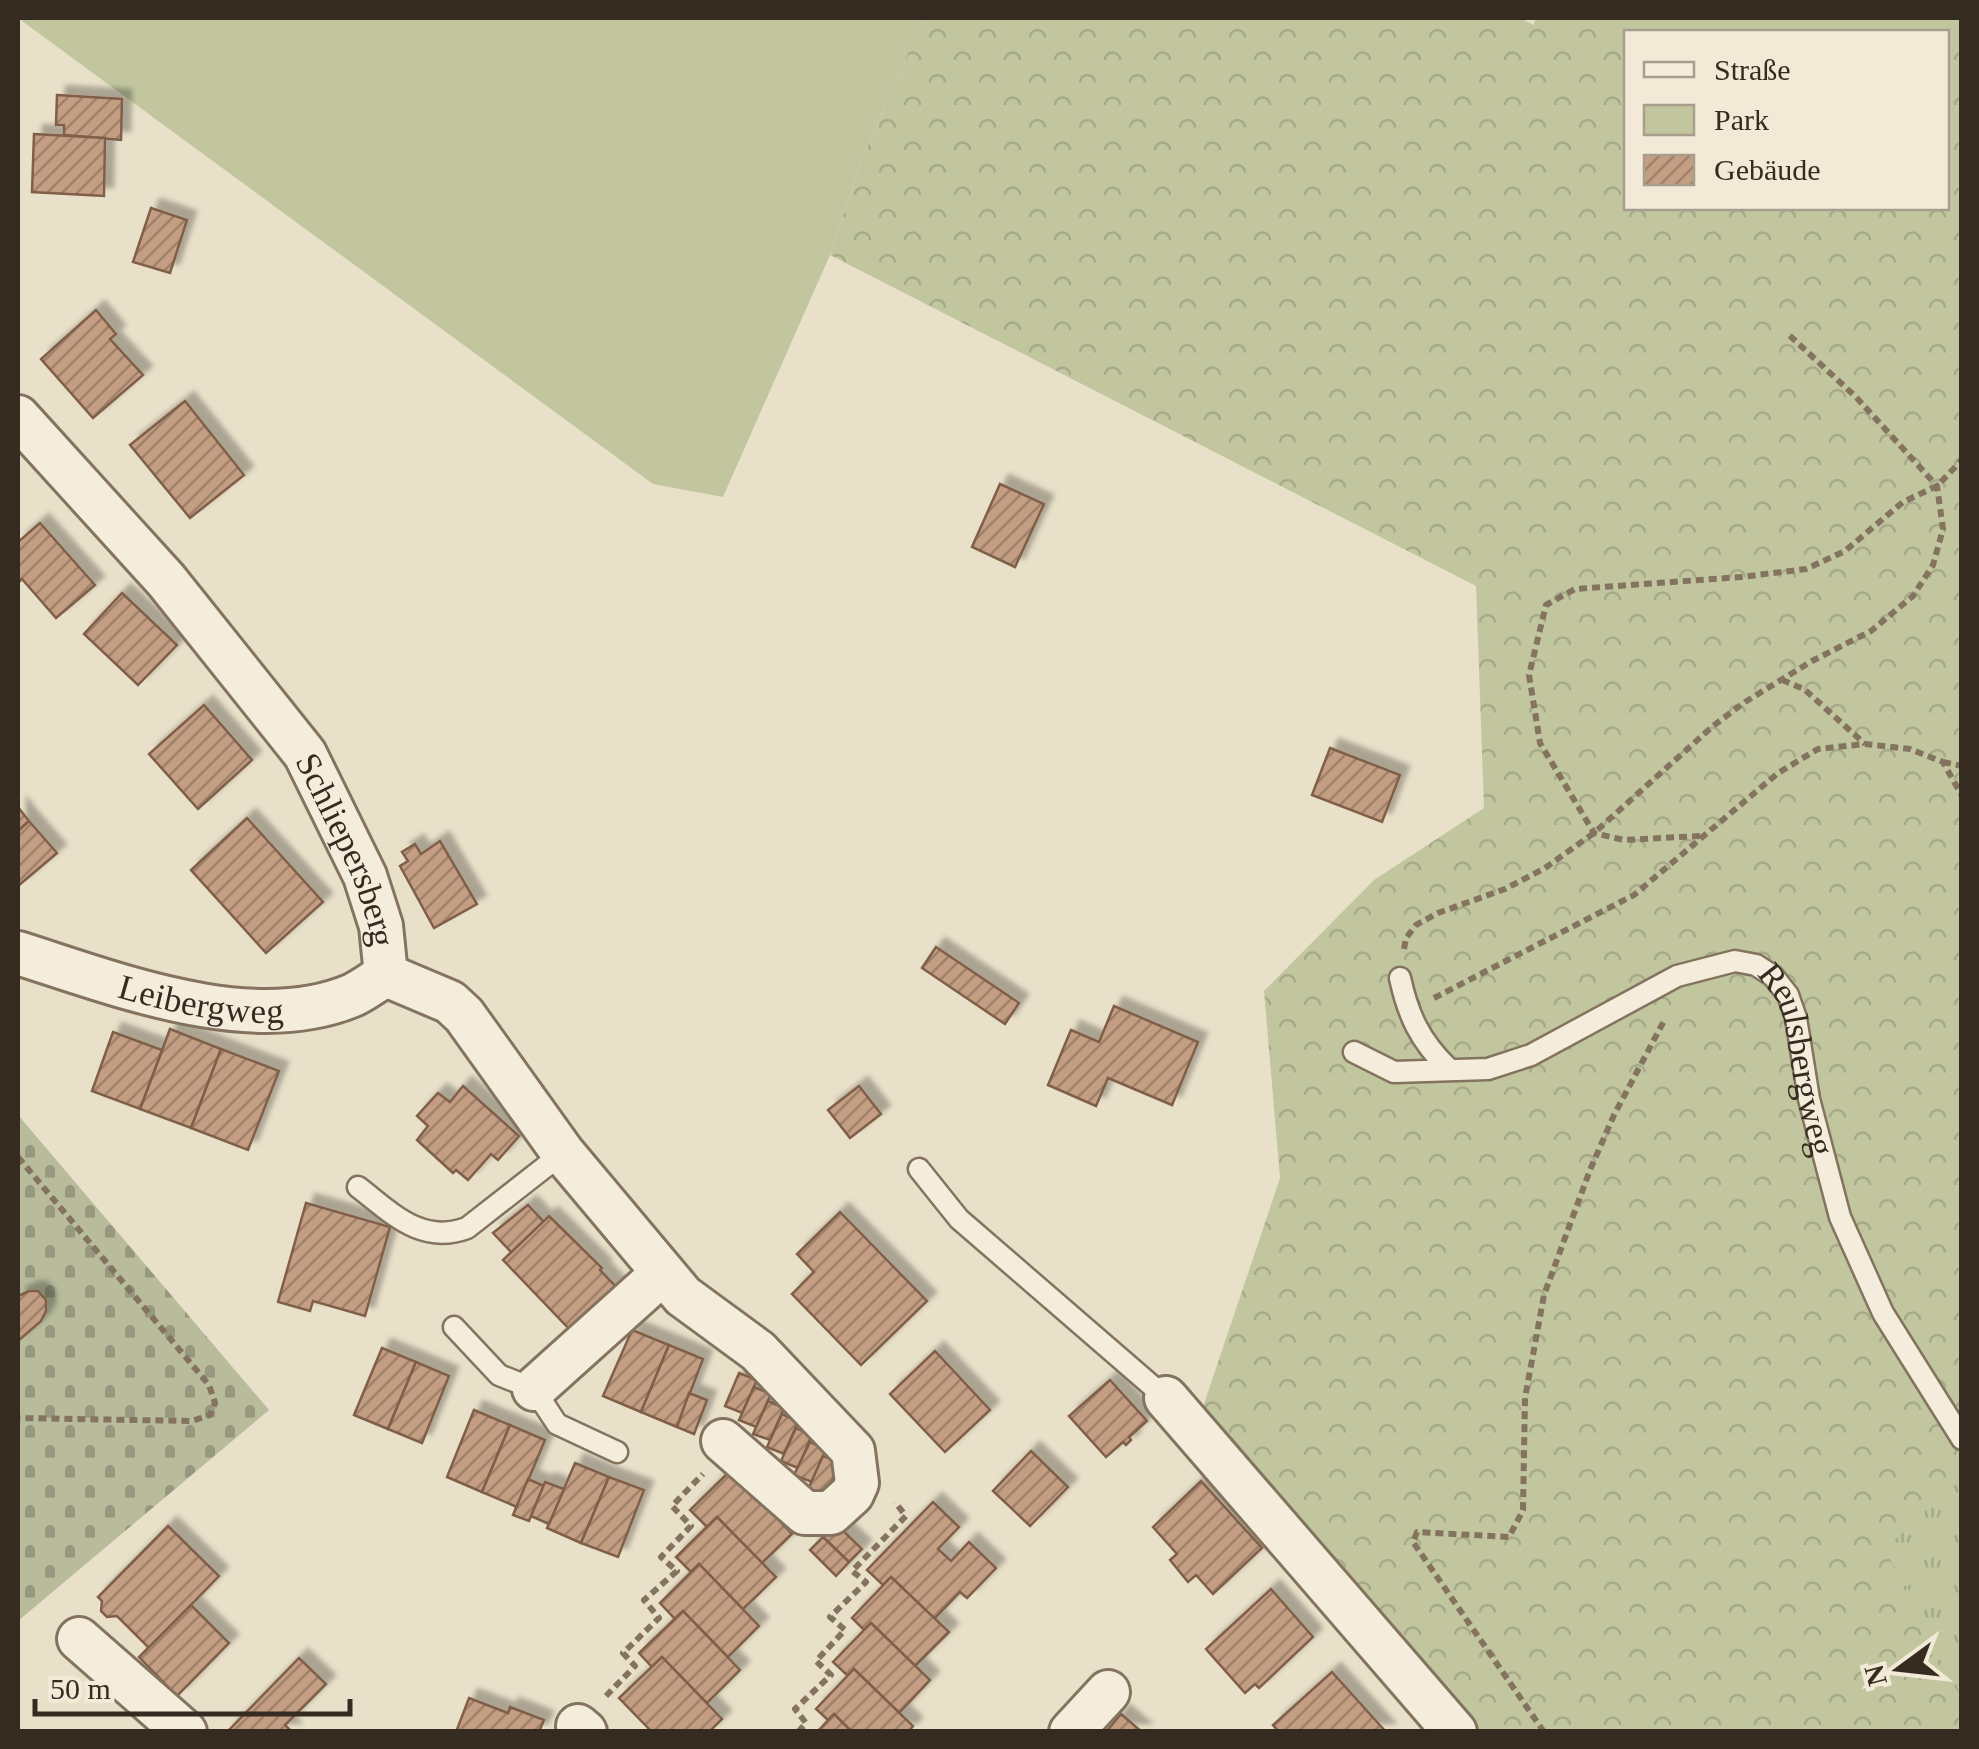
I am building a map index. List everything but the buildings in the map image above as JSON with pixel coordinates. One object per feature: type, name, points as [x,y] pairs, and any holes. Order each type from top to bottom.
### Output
[{"type":"street","name":"Schliepersberg","points":[[18,417],[166,580],[305,754],[365,876],[380,926],[386,975],[450,1002],[464,1015],[563,1153],[683,1296],[758,1352],[853,1451],[857,1483],[844,1504],[831,1513],[806,1513],[722,1441]]},
{"type":"street","name":"Leibergweg","points":[[18,953],[168,1000],[246,1010],[319,1006],[355,994],[386,975]]},
{"type":"street","points":[[534,1389],[663,1273]]},
{"type":"street","points":[[1166,1398],[1455,1732]]},
{"type":"street","points":[[78,1639],[186,1732]]},
{"type":"street","points":[[1071,1732],[1108,1692]]},
{"type":"lane","name":"Reulsbergweg","points":[[1354,1052],[1394,1072],[1488,1069],[1531,1055],[1677,976],[1736,960],[1756,964],[1773,976],[1788,995],[1796,1018],[1810,1099],[1840,1217],[1883,1313],[1962,1439]]},
{"type":"lane","points":[[1400,978],[1408,1015],[1429,1050],[1448,1068]]},
{"type":"lane","points":[[358,1187],[424,1233],[456,1232],[467,1228],[563,1153]]},
{"type":"lane","points":[[918,1169],[959,1219],[1166,1398]]},
{"type":"lane","points":[[454,1327],[499,1375],[534,1389],[558,1424],[617,1452]]},
{"type":"path","points":[[1400,978],[1406,938],[1416,925],[1438,912],[1505,889],[1545,868],[1594,833],[1712,726],[1781,680],[1871,631],[1912,596],[1932,565],[1943,529],[1937,486],[1856,396],[1788,334]]},
{"type":"path","points":[[1700,836],[1624,840],[1594,833],[1540,743],[1529,675],[1546,604],[1575,589],[1806,569],[1845,551],[1902,502],[1937,486],[1962,460]]},
{"type":"path","points":[[1781,680],[1804,689],[1865,744]]},
{"type":"path","points":[[1408,1015],[1453,986],[1634,896],[1778,772],[1818,749],[1865,744],[1910,748],[1962,766]]},
{"type":"path","points":[[1944,762],[1962,796]]},
{"type":"path","points":[[1544,1732],[1413,1542],[1417,1532],[1509,1537],[1523,1510],[1524,1398],[1544,1296],[1570,1218],[1602,1142],[1674,1004],[1677,976]]},
{"type":"path","points":[[18,1157],[208,1385],[215,1403],[210,1415],[192,1421],[18,1418]]},
{"type":"path","points":[[582,1729],[634,1666],[623,1653],[659,1618],[644,1600],[677,1571],[661,1557],[691,1526],[672,1506],[704,1473],[722,1441]]},
{"type":"path","points":[[798,1732],[806,1724],[795,1709],[831,1675],[816,1660],[845,1630],[830,1617],[848,1597]]},
{"type":"green space","points":[[18,18],[923,18],[861,162],[830,255],[723,497],[653,484]]},
{"type":"green space","points":[[923,18],[1520,18],[1534,25],[1535,18],[1961,18],[1961,1731],[1457,1731],[1200,1416],[1280,1178],[1264,991],[1374,880],[1484,808],[1476,586],[830,255],[861,162]]},
{"type":"green space","points":[[18,1115],[269,1410],[18,1621]]},
{"type":"green space","points":[[1962,1477],[1961,1696],[1924,1644],[1933,1629],[1884,1550]]}]
